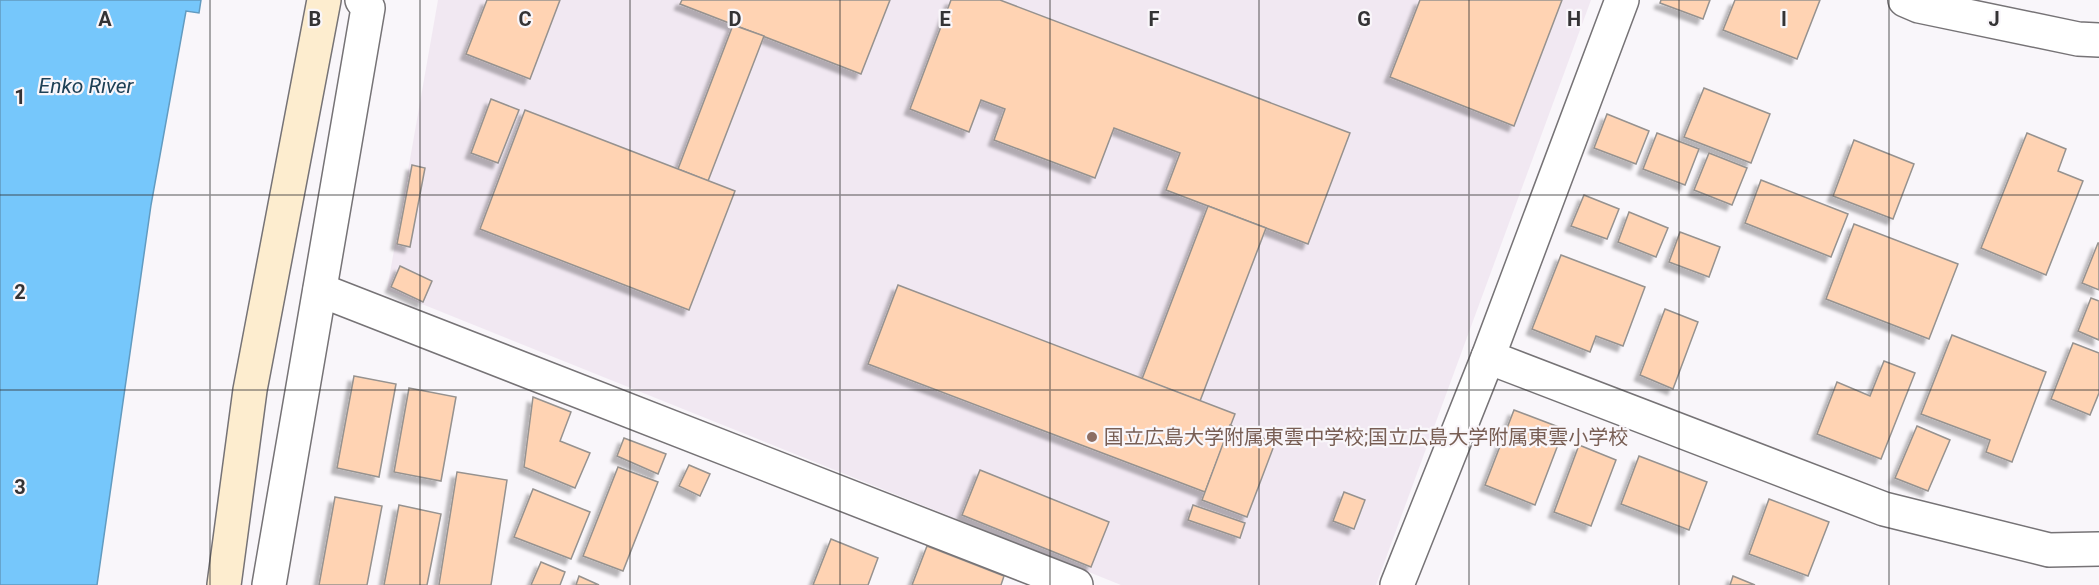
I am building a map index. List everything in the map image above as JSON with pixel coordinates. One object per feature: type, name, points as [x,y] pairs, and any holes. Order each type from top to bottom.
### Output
[{"type":"street","points":[[224,585],[250,390],[324,0]]},
{"type":"street","points":[[269,585],[368,8],[362,0]]},
{"type":"street","points":[[1398,585],[1488,357],[1622,0]]},
{"type":"street","points":[[1905,0],[1919,6],[2067,36],[2099,40]]},
{"type":"street","points":[[321,290],[1076,585]]},
{"type":"street","points":[[1488,357],[1884,509],[2049,550],[2099,549]]},
{"type":"shaded area","name":"国立広島大学附属東雲中学校;国立広島大学附属東雲小学校","points":[[438,0],[1591,0],[1376,585],[1121,585],[387,290]]},
{"type":"water","name":"Enko River","points":[[0,0],[201,0],[199,13],[186,11],[151,205],[97,585],[0,585]]},
{"type":"building","points":[[487,0],[560,0],[530,79],[466,54]]},
{"type":"building","points":[[682,0],[890,0],[861,74],[680,4]]},
{"type":"building","points":[[951,0],[1000,0],[1350,133],[1308,244],[1166,190],[1180,153],[1114,128],[1095,178],[994,140],[1005,109],[981,100],[969,132],[910,109]]},
{"type":"building","points":[[1420,0],[1562,0],[1514,126],[1390,77]]},
{"type":"building","points":[[1661,0],[1710,0],[1703,19],[1660,3]]},
{"type":"building","points":[[1735,0],[1820,0],[1797,59],[1723,30]]},
{"type":"building","points":[[733,25],[764,36],[708,181],[678,169]]},
{"type":"building","points":[[1704,88],[1770,114],[1751,163],[1684,137]]},
{"type":"building","points":[[491,99],[519,110],[498,163],[471,153]]},
{"type":"building","points":[[525,110],[735,191],[689,310],[480,229]]},
{"type":"building","points":[[1607,114],[1649,131],[1636,164],[1594,148]]},
{"type":"building","points":[[1657,133],[1699,149],[1685,185],[1643,169]]},
{"type":"building","points":[[2027,133],[2066,149],[2058,171],[2083,181],[2046,275],[1981,248]]},
{"type":"building","points":[[1854,140],[1914,164],[1893,219],[1833,196]]},
{"type":"building","points":[[1709,153],[1747,168],[1732,205],[1694,190]]},
{"type":"building","points":[[412,165],[425,168],[410,247],[397,244]]},
{"type":"building","points":[[1761,180],[1848,214],[1831,257],[1745,223]]},
{"type":"building","points":[[1584,195],[1619,209],[1607,239],[1571,226]]},
{"type":"building","points":[[1208,206],[1266,228],[1200,401],[1142,379]]},
{"type":"building","points":[[1629,212],[1668,228],[1656,257],[1618,242]]},
{"type":"building","points":[[1854,224],[1958,264],[1929,339],[1826,299]]},
{"type":"building","points":[[1680,232],[1720,247],[1709,277],[1669,262]]},
{"type":"building","points":[[2099,243],[2099,290],[2082,283]]},
{"type":"building","points":[[1561,255],[1645,287],[1623,346],[1596,336],[1590,352],[1532,329]]},
{"type":"building","points":[[400,266],[432,281],[423,302],[391,287]]},
{"type":"building","points":[[898,285],[1235,414],[1205,492],[868,364]]},
{"type":"building","points":[[2091,298],[2099,301],[2099,340],[2078,331]]},
{"type":"building","points":[[1665,309],[1698,322],[1673,389],[1640,375]]},
{"type":"building","points":[[1952,335],[2046,372],[2012,462],[1986,452],[1990,440],[1921,414]]},
{"type":"building","points":[[2073,343],[2099,353],[2099,393],[2090,415],[2051,399]]},
{"type":"building","points":[[1884,361],[1915,373],[1881,459],[1817,434],[1837,382],[1870,396]]},
{"type":"building","points":[[354,376],[396,384],[379,477],[337,468]]},
{"type":"building","points":[[409,388],[456,397],[441,481],[394,472]]},
{"type":"building","points":[[533,397],[571,412],[560,441],[590,453],[575,488],[524,467]]},
{"type":"building","points":[[1514,410],[1564,429],[1535,505],[1485,485]]},
{"type":"building","points":[[1230,425],[1275,443],[1247,517],[1202,500]]},
{"type":"building","points":[[1917,426],[1950,440],[1928,491],[1895,478]]},
{"type":"building","points":[[624,438],[666,454],[658,474],[617,456]]},
{"type":"building","points":[[1579,445],[1616,460],[1591,526],[1554,512]]},
{"type":"building","points":[[1639,456],[1707,482],[1689,530],[1621,504]]},
{"type":"building","points":[[689,465],[710,474],[700,496],[679,486]]},
{"type":"building","points":[[618,467],[658,482],[623,571],[583,556]]},
{"type":"building","points":[[980,470],[1109,522],[1091,567],[962,515]]},
{"type":"building","points":[[457,472],[507,480],[491,585],[439,585]]},
{"type":"building","points":[[533,489],[590,512],[571,559],[514,537]]},
{"type":"building","points":[[1344,492],[1365,500],[1354,529],[1333,521]]},
{"type":"building","points":[[335,497],[382,506],[367,585],[319,585]]},
{"type":"building","points":[[1769,499],[1829,522],[1808,576],[1749,554]]},
{"type":"building","points":[[399,505],[441,514],[427,585],[384,585]]},
{"type":"building","points":[[1193,505],[1245,523],[1240,538],[1188,520]]},
{"type":"building","points":[[831,539],[878,558],[868,585],[813,585]]},
{"type":"building","points":[[927,546],[1004,576],[1001,585],[912,585]]},
{"type":"building","points":[[541,562],[565,572],[560,585],[531,585]]},
{"type":"building","points":[[579,576],[599,585],[576,585]]},
{"type":"building","points":[[1733,576],[1755,585],[1730,585]]},
{"type":"place","name":"国立広島大学附属東雲中学校;国立広島大学附属東雲小学校","points":[[1092,437]]}]
